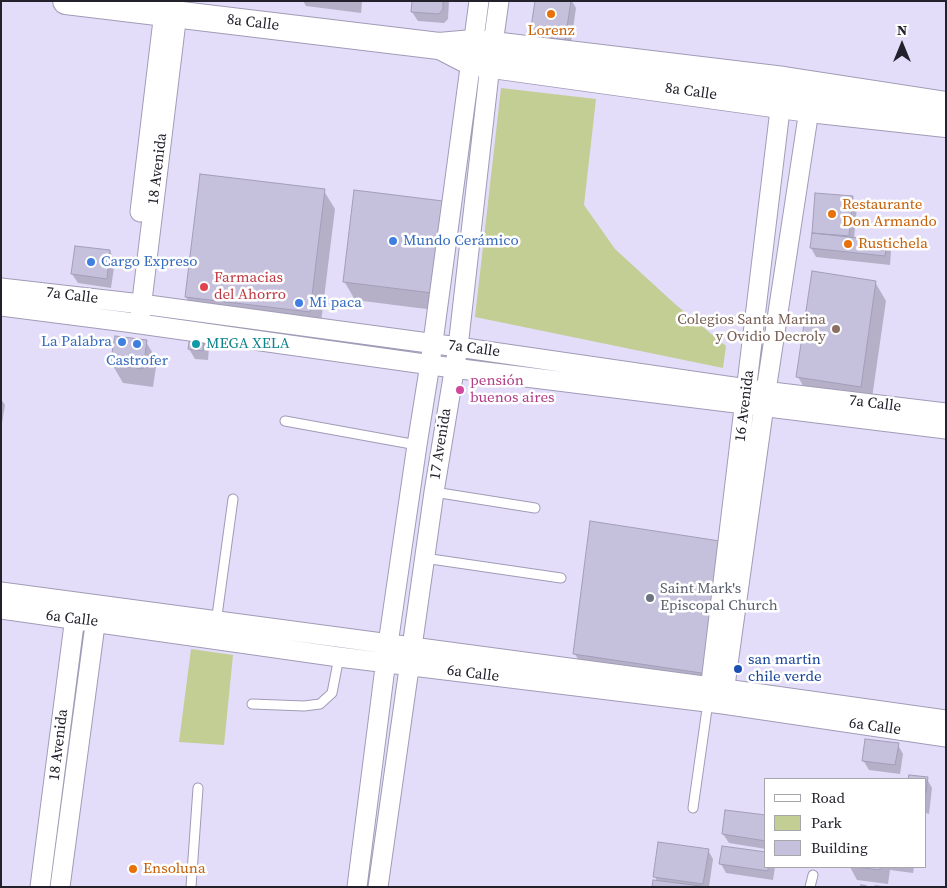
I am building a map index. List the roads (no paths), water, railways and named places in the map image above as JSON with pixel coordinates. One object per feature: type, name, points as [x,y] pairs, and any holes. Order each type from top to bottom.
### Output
[{"type":"main road","name":"8a Calle","points":[[66,1],[170,9],[439,46],[482,54],[783,92],[946,124]]},
{"type":"main road","name":"8a Calle","points":[[811,97],[946,104]]},
{"type":"street","name":"17 Avenida","points":[[378,887],[424,558],[453,368],[458,347],[482,54],[479,1]]},
{"type":"street","name":"17 Avenida","points":[[357,887],[388,644],[433,344],[482,54],[500,1]]},
{"type":"street","name":"18 Avenida","points":[[133,323],[170,9]]},
{"type":"street","name":"16 Avenida","points":[[717,695],[746,396],[783,92]]},
{"type":"street","name":"16 Avenida","points":[[717,695],[811,97]]},
{"type":"street","name":"7a Calle","points":[[1,288],[458,347],[946,429]]},
{"type":"street","name":"7a Calle","points":[[1,306],[453,368],[746,396]]},
{"type":"street","name":"7a Calle","points":[[765,399],[946,413]]},
{"type":"street","name":"6a Calle","points":[[1,592],[76,611]]},
{"type":"street","name":"6a Calle","points":[[1,609],[76,611],[215,629],[388,644],[410,657]]},
{"type":"street","name":"18 Avenida","points":[[40,887],[76,611]]},
{"type":"street","name":"18 Avenida","points":[[60,887],[97,613]]},
{"type":"street","name":"6a Calle","points":[[215,629],[339,657],[386,662],[410,657],[717,695],[946,720]]},
{"type":"street","name":"6a Calle","points":[[717,695],[946,737]]},
{"type":"lane","points":[[285,421],[417,445]]},
{"type":"lane","points":[[434,492],[535,508]]},
{"type":"lane","points":[[215,629],[234,499]]},
{"type":"lane","points":[[424,558],[561,578]]},
{"type":"lane","points":[[252,704],[304,706],[320,704],[332,693],[339,657]]},
{"type":"lane","points":[[693,808],[717,695]]},
{"type":"lane","points":[[191,887],[198,788]]},
{"type":"lane","points":[[810,887],[812,875]]},
{"type":"place","name":"Lorenz","points":[[551,14]]},
{"type":"place","name":"Restaurante Don Armando","points":[[832,214]]},
{"type":"place","name":"Mundo Cerámico","points":[[393,241]]},
{"type":"place","name":"Rustichela","points":[[848,244]]},
{"type":"place","name":"Cargo Expreso","points":[[91,262]]},
{"type":"place","name":"Farmacias del Ahorro","points":[[204,287]]},
{"type":"place","name":"Mi paca","points":[[299,303]]},
{"type":"place","name":"Colegios Santa Marina y Ovidio Decroly","points":[[836,329]]},
{"type":"place","name":"La Palabra","points":[[122,342]]},
{"type":"place","name":"Castrofer","points":[[137,344]]},
{"type":"place","name":"MEGA XELA","points":[[196,344]]},
{"type":"place","name":"pensión buenos aires","points":[[460,390]]},
{"type":"place","name":"Saint Mark's Episcopal Church","points":[[650,598]]},
{"type":"place","name":"san martin chile verde","points":[[738,669]]},
{"type":"place","name":"Ensoluna","points":[[133,869]]}]
